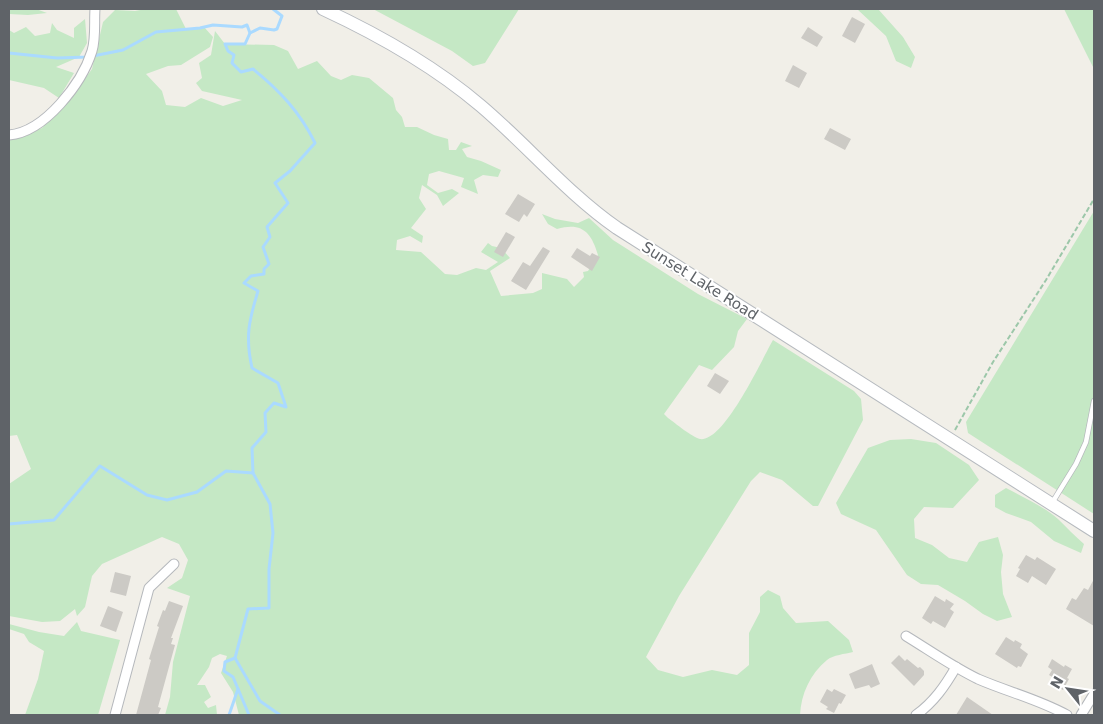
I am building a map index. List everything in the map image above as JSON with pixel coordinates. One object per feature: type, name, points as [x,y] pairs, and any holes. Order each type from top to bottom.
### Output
[{"type":"main road","name":"Sunset Lake Road","points":[[323,9],[414,57],[457,86],[490,114],[575,195],[617,228],[1094,531]]},
{"type":"street","points":[[9,135],[33,126],[53,112],[76,83],[92,50],[95,9]]},
{"type":"street","points":[[115,715],[149,588],[174,564]]},
{"type":"street","points":[[906,636],[980,679],[1042,702],[1067,715]]},
{"type":"street","points":[[916,715],[927,708],[939,694],[956,666]]},
{"type":"street","points":[[1081,715],[1094,694]]},
{"type":"lane","points":[[1051,504],[1076,464],[1086,442],[1094,401]]},
{"type":"path","points":[[950,439],[993,362],[1046,280],[1094,199]]},
{"type":"green space","points":[[9,9],[36,9],[47,13],[9,14]]},
{"type":"green space","points":[[176,9],[186,29],[204,27],[213,37],[210,47],[181,65],[168,66],[146,74],[162,91],[166,105],[185,107],[201,98],[223,106],[242,100],[202,91],[196,83],[202,78],[199,63],[211,55],[215,31],[225,44],[274,45],[288,51],[298,69],[317,61],[331,76],[341,80],[352,75],[369,78],[393,98],[396,110],[402,117],[405,127],[417,127],[448,139],[449,150],[456,150],[461,142],[472,146],[462,149],[467,157],[501,170],[498,177],[483,175],[474,180],[478,194],[461,187],[464,178],[439,171],[429,174],[427,185],[438,193],[452,189],[459,193],[443,206],[437,195],[422,185],[419,198],[426,209],[411,228],[423,236],[422,243],[410,236],[397,240],[396,250],[421,252],[445,274],[457,275],[476,268],[486,270],[498,262],[481,252],[488,243],[501,248],[510,258],[490,271],[501,296],[533,293],[542,289],[542,273],[567,279],[574,287],[584,277],[583,272],[588,271],[598,255],[592,240],[589,235],[579,228],[566,227],[557,229],[548,224],[542,214],[555,219],[578,223],[589,218],[613,240],[698,294],[747,319],[738,331],[734,347],[712,370],[699,365],[664,414],[693,436],[700,439],[710,437],[720,428],[741,398],[773,340],[854,391],[861,399],[863,420],[818,506],[813,506],[782,480],[760,472],[751,481],[679,596],[646,657],[658,670],[683,677],[712,670],[737,675],[749,665],[749,633],[760,612],[760,597],[768,590],[780,596],[783,608],[796,623],[828,621],[849,640],[853,652],[830,658],[821,666],[811,678],[804,692],[800,715],[239,715],[233,692],[221,673],[227,656],[220,654],[212,658],[209,667],[197,685],[205,685],[211,697],[204,702],[208,708],[216,705],[217,715],[165,715],[170,697],[173,662],[190,596],[167,588],[182,578],[188,560],[179,544],[162,537],[102,564],[92,576],[85,607],[77,616],[75,609],[60,621],[42,622],[9,616],[9,484],[31,469],[17,435],[9,436],[9,140],[42,128],[76,91],[92,69],[103,22],[115,10],[135,11]]},
{"type":"green space","points":[[373,9],[519,9],[485,63],[473,66],[452,51]]},
{"type":"green space","points":[[857,9],[878,9],[903,37],[915,57],[911,68],[896,61],[886,36]]},
{"type":"green space","points":[[1064,9],[1094,9],[1094,69]]},
{"type":"green space","points":[[85,19],[87,43],[79,57],[56,67],[74,73],[59,98],[44,88],[9,80],[9,30],[14,33],[26,27],[35,36],[50,33],[52,23],[57,30],[74,38],[74,28]]},
{"type":"green space","points":[[1094,211],[1094,514],[968,433],[966,422]]},
{"type":"green space","points":[[911,439],[936,443],[969,465],[979,480],[953,508],[924,507],[914,519],[915,538],[932,545],[949,558],[967,562],[979,542],[998,537],[1003,555],[1001,572],[1003,594],[1012,617],[997,621],[938,585],[921,584],[907,575],[876,530],[841,514],[836,503],[868,448],[890,440]]},
{"type":"green space","points":[[1006,488],[1058,519],[1084,544],[1081,553],[1054,541],[1031,522],[995,507],[995,495]]},
{"type":"green space","points":[[77,622],[81,631],[120,640],[98,715],[25,715],[38,679],[44,651],[29,642],[24,634],[9,629],[9,624],[64,636]]},
{"type":"building","points":[[852,17],[865,24],[855,43],[842,36]]},
{"type":"building","points":[[808,27],[823,37],[817,47],[801,38]]},
{"type":"building","points":[[793,65],[807,73],[799,88],[785,81]]},
{"type":"building","points":[[830,128],[851,139],[845,150],[824,139]]},
{"type":"building","points":[[518,194],[535,204],[527,217],[524,214],[519,222],[505,214]]},
{"type":"building","points":[[506,232],[515,237],[503,257],[494,252]]},
{"type":"building","points":[[543,247],[550,251],[526,290],[511,281],[523,262],[530,266]]},
{"type":"building","points":[[577,248],[590,256],[592,253],[600,257],[592,271],[571,257]]},
{"type":"building","points":[[715,373],[729,381],[720,394],[707,386]]},
{"type":"building","points":[[1026,555],[1035,560],[1037,557],[1056,569],[1046,585],[1032,576],[1028,583],[1016,576],[1020,569],[1018,568]]},
{"type":"building","points":[[115,572],[131,576],[126,596],[110,592]]},
{"type":"building","points":[[1094,579],[1094,626],[1066,609],[1072,598],[1076,600],[1084,588],[1088,590]]},
{"type":"building","points":[[935,596],[945,602],[946,599],[954,604],[950,609],[954,612],[945,628],[933,621],[931,624],[922,618]]},
{"type":"building","points":[[169,601],[183,606],[171,638],[173,638],[171,644],[175,645],[158,707],[161,708],[158,715],[136,715],[151,660],[149,659],[159,627],[157,626],[163,610],[165,611]]},
{"type":"building","points":[[108,606],[123,612],[116,632],[100,626]]},
{"type":"building","points":[[1006,637],[1022,644],[1020,648],[1028,654],[1021,667],[1018,666],[1017,668],[995,654]]},
{"type":"building","points":[[899,655],[905,661],[907,659],[924,671],[924,675],[914,686],[891,663]]},
{"type":"building","points":[[1052,659],[1064,667],[1065,665],[1072,669],[1063,690],[1051,683],[1054,678],[1049,675],[1052,670],[1048,667]]},
{"type":"building","points":[[872,664],[880,684],[871,688],[869,685],[855,689],[849,674]]},
{"type":"building","points":[[827,689],[832,692],[834,689],[846,695],[834,713],[826,709],[828,707],[820,702]]},
{"type":"building","points":[[967,697],[993,715],[956,715]]},
{"type":"waterway","points":[[249,715],[233,677],[224,671],[225,662],[235,658],[248,609],[269,608],[269,569],[273,533],[270,504],[253,473],[252,448],[266,432],[265,413],[274,403],[286,407],[278,383],[252,368],[248,338],[252,311],[258,291],[244,283],[251,276],[264,274],[264,269],[269,264],[263,247],[270,237],[267,227],[288,203],[275,183],[290,171],[315,143],[303,121],[288,102],[253,69],[241,72],[232,63],[234,55],[228,51],[225,44],[245,44],[250,33],[260,28],[277,29],[282,16],[273,9]]},
{"type":"waterway","points":[[9,53],[57,58],[88,57],[123,50],[156,32],[213,25],[242,27],[247,25],[250,33]]},
{"type":"waterway","points":[[9,524],[54,520],[100,466],[147,495],[167,500],[197,492],[226,471],[253,473]]},
{"type":"waterway","points":[[235,658],[260,701],[280,715]]},
{"type":"waterway","points":[[229,715],[238,689]]}]
